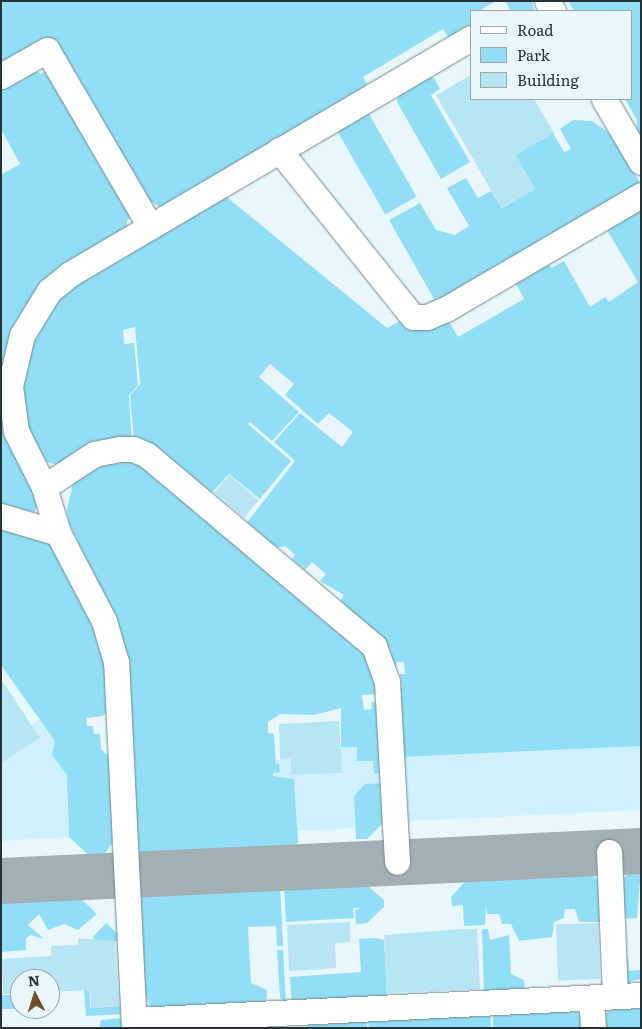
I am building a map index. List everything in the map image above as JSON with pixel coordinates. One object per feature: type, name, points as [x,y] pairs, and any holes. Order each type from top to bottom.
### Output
[{"type":"lane","points":[[470,39],[150,226],[70,274],[48,291],[22,335],[12,367],[13,416],[16,431],[44,487],[58,533],[104,621],[116,662],[135,1024],[641,995]]},
{"type":"lane","points":[[1,76],[47,50],[150,226]]},
{"type":"lane","points":[[605,100],[641,162]]},
{"type":"lane","points":[[279,150],[414,316],[427,317],[446,309],[641,195]]},
{"type":"lane","points":[[44,487],[94,454],[133,449],[147,455],[374,646],[387,682],[397,862]]},
{"type":"lane","points":[[1,516],[58,533]]},
{"type":"lane","points":[[594,1028],[603,997],[609,852]]},
{"type":"shaded area","points":[[40,720],[55,741],[52,755],[67,775],[69,837],[1,841],[1,762],[40,738],[31,725]]},
{"type":"shaded area","points":[[641,746],[641,810],[387,822],[354,796],[356,828],[297,831],[294,779],[273,776],[273,772],[280,772],[276,760],[291,759],[292,775],[341,773],[340,747],[357,747],[373,761],[374,773],[384,758]]},
{"type":"green space","points":[[1,1],[496,1],[483,10],[470,10],[470,30],[450,40],[443,29],[363,77],[370,89],[160,207],[150,201],[146,203],[50,40],[1,68]]},
{"type":"green space","points":[[505,1],[532,1],[534,10],[510,10]]},
{"type":"green space","points":[[568,1],[641,1],[641,139],[636,131],[637,120],[626,100],[632,100],[632,10],[573,10]]},
{"type":"green space","points":[[32,68],[41,74],[45,71],[131,218],[127,220],[127,231],[59,272],[8,357],[39,504],[33,514],[1,509],[1,175],[20,164],[1,129],[1,85]]},
{"type":"green space","points":[[427,76],[434,78],[440,89],[431,95],[470,162],[441,179],[397,102],[398,93]]},
{"type":"green space","points":[[366,109],[417,196],[385,214],[335,127]]},
{"type":"green space","points":[[573,120],[592,121],[608,132],[641,184],[445,301],[423,307],[434,299],[389,220],[420,203],[436,230],[455,235],[469,226],[447,188],[466,178],[478,198],[491,191],[502,208],[535,189],[515,155],[553,133],[564,152],[571,149],[560,129]]},
{"type":"green space","points":[[223,194],[387,328],[402,320],[445,315],[458,337],[524,299],[512,276],[545,257],[551,268],[564,261],[590,307],[605,297],[609,302],[638,282],[603,223],[641,201],[641,746],[401,757],[395,689],[402,688],[400,674],[405,674],[404,662],[396,662],[396,674],[340,601],[344,595],[320,581],[326,574],[312,562],[305,570],[292,559],[295,555],[285,546],[275,548],[245,525],[295,461],[274,442],[300,413],[342,447],[353,432],[329,413],[318,424],[285,395],[294,384],[270,364],[259,377],[299,412],[272,441],[250,422],[248,424],[291,461],[260,499],[229,474],[209,496],[134,441],[130,396],[140,384],[135,327],[123,330],[124,344],[134,343],[138,385],[129,396],[132,441],[54,464],[44,461],[22,416],[23,361],[41,318],[76,280]]},
{"type":"green space","points":[[131,457],[362,647],[380,694],[362,695],[364,710],[372,709],[371,702],[380,702],[385,773],[374,773],[373,761],[357,761],[357,747],[341,747],[341,708],[314,715],[280,714],[268,722],[268,733],[274,734],[276,764],[279,764],[280,772],[273,773],[273,776],[294,779],[298,842],[289,852],[152,858],[142,853],[134,844],[122,635],[69,523],[67,510],[74,479],[86,467]]},
{"type":"green space","points":[[1,524],[48,542],[55,550],[103,646],[109,710],[103,716],[86,718],[87,726],[93,726],[94,734],[100,734],[101,749],[111,758],[114,841],[100,860],[95,861],[69,837],[67,775],[52,755],[55,741],[1,665]]},
{"type":"green space","points":[[385,783],[384,822],[367,839],[356,839],[354,796],[365,784]]},
{"type":"green space","points":[[634,868],[641,868],[637,918],[622,919],[620,882]]},
{"type":"green space","points":[[585,870],[602,883],[601,922],[579,922],[575,909],[565,909],[564,918],[554,922],[552,937],[519,941],[511,924],[502,924],[499,914],[487,914],[486,904],[485,925],[464,926],[463,905],[452,906],[451,897],[471,875]]},
{"type":"green space","points":[[362,881],[384,900],[384,907],[367,923],[356,924],[355,910],[360,908],[353,908],[354,918],[286,922],[284,884]]},
{"type":"green space","points":[[280,884],[283,946],[277,946],[276,926],[248,927],[251,983],[267,990],[266,1002],[153,1008],[149,1005],[145,993],[141,913],[141,899],[147,891]]},
{"type":"green space","points":[[77,895],[97,914],[78,930],[64,924],[48,930],[39,914],[28,925],[44,939],[31,935],[26,938],[26,950],[1,952],[1,898]]},
{"type":"green space","points":[[106,923],[118,934],[124,1014],[86,1016],[83,977],[89,977],[90,1008],[120,1006],[117,941],[96,942],[93,937]]},
{"type":"green space","points":[[482,929],[488,929],[490,940],[509,935],[511,974],[524,980],[525,993],[484,995]]},
{"type":"green space","points":[[375,938],[384,940],[387,995],[391,995],[392,1000],[292,1006],[290,977],[361,972],[359,939]]},
{"type":"green space","points":[[277,950],[283,950],[286,1005],[280,997]]},
{"type":"green space","points":[[624,958],[628,958],[629,971],[641,970],[641,979],[631,981],[627,988]]},
{"type":"green space","points":[[1,995],[10,995],[10,1009],[1,1009]]},
{"type":"green space","points":[[641,1003],[641,1028],[603,1028],[604,1015],[614,1006]]},
{"type":"green space","points":[[573,1008],[583,1016],[587,1028],[493,1027],[493,1011]]},
{"type":"green space","points":[[490,1011],[491,1028],[369,1028],[368,1017]]},
{"type":"green space","points":[[367,1017],[367,1028],[307,1028],[307,1024],[291,1025],[291,1021]]},
{"type":"green space","points":[[125,1018],[125,1028],[99,1028],[101,1020]]},
{"type":"building","points":[[470,76],[470,100],[535,100],[554,133],[515,155],[535,189],[502,209],[436,95]]},
{"type":"building","points":[[229,475],[259,500],[244,518],[214,493]]},
{"type":"building","points":[[1,679],[40,738],[1,763]]},
{"type":"building","points":[[339,721],[342,773],[291,775],[291,759],[280,760],[279,724]]},
{"type":"building","points":[[350,922],[350,942],[335,943],[336,968],[289,971],[287,925]]},
{"type":"building","points":[[598,923],[600,979],[558,980],[556,924]]},
{"type":"building","points":[[477,929],[480,989],[387,993],[384,935]]},
{"type":"building","points":[[78,938],[115,941],[119,1006],[91,1008],[90,990],[60,992],[60,969],[10,969],[10,994],[3,994],[2,959],[51,956],[51,946],[78,945]]},
{"type":"taxiway","points":[[1,881],[641,851]]}]
